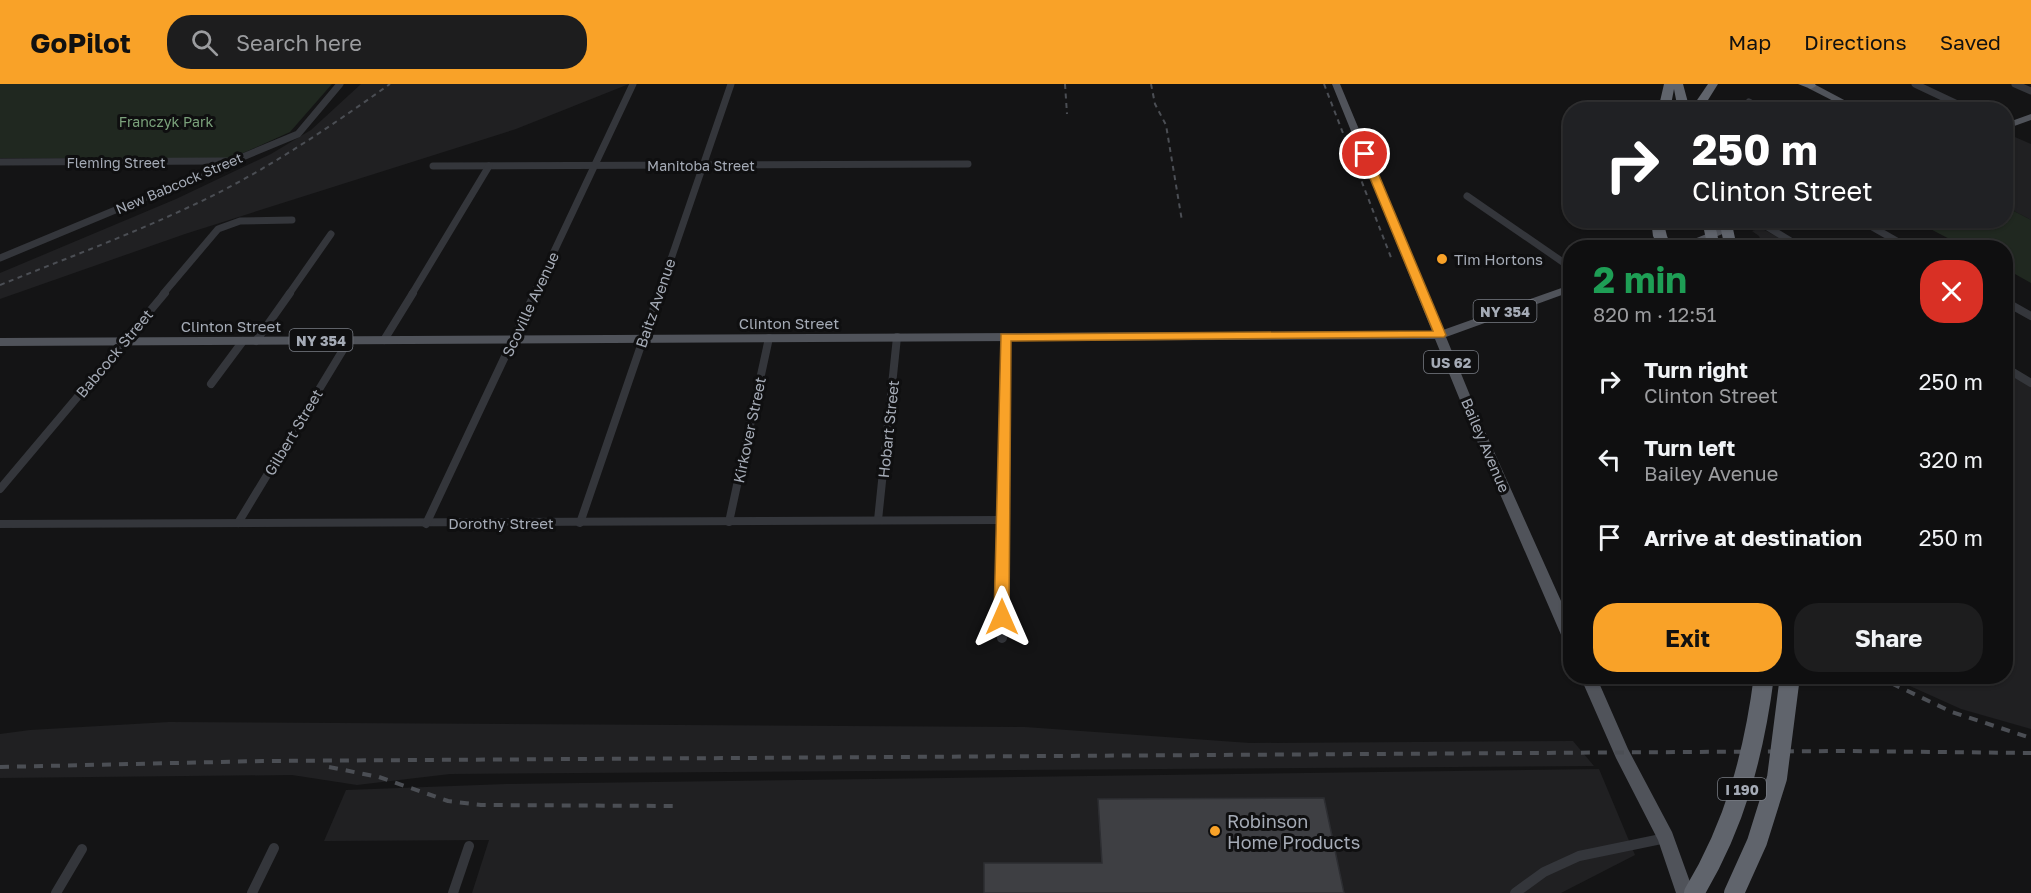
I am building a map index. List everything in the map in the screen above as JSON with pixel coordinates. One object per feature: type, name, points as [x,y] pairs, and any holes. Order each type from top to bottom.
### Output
[{"type":"highway","points":[[1666,102],[1669,84]]},
{"type":"highway","points":[[1678,84],[1682,102]]},
{"type":"highway","points":[[1700,102],[1713,84]]},
{"type":"highway","name":"I 190","points":[[1694,893],[1731,825],[1747,773],[1763,684]]},
{"type":"highway","name":"I 190","points":[[1734,893],[1757,842],[1777,778],[1789,684]]},
{"type":"main road","name":"Bailey Avenue","points":[[1336,84],[1477,427],[1563,621]]},
{"type":"main road","points":[[1807,85],[1842,102]]},
{"type":"main road","points":[[2013,124],[2029,119]]},
{"type":"main road","points":[[1699,240],[1732,228]]},
{"type":"main road","name":"Clinton Street","points":[[0,342],[1440,335],[1563,291]]},
{"type":"main road","points":[[1592,684],[1622,753],[1666,838],[1685,893]]},
{"type":"street","name":"New Babcock Street","points":[[0,258],[298,134],[340,84]]},
{"type":"street","name":"Scoville Avenue","points":[[426,524],[633,84]]},
{"type":"street","name":"Baitz Avenue","points":[[580,523],[731,84]]},
{"type":"street","points":[[1915,84],[1953,102]]},
{"type":"street","points":[[2015,84],[2031,91]]},
{"type":"street","name":"Fleming Street","points":[[0,162],[232,161]]},
{"type":"street","name":"Manitoba Street","points":[[433,166],[968,164]]},
{"type":"street","points":[[384,340],[489,166]]},
{"type":"street","points":[[1467,196],[1563,262]]},
{"type":"street","name":"Babcock Street","points":[[0,489],[218,229],[232,223],[292,220]]},
{"type":"street","points":[[1768,228],[1788,240]]},
{"type":"street","points":[[1874,228],[1895,240]]},
{"type":"street","points":[[256,341],[331,234]]},
{"type":"street","points":[[2013,306],[2031,316]]},
{"type":"street","name":"Hobart Street","points":[[878,520],[897,337]]},
{"type":"street","points":[[1002,638],[1005,337]]},
{"type":"street","name":"Kirkover Street","points":[[729,522],[769,338]]},
{"type":"street","name":"Gilbert Street","points":[[238,523],[349,340]]},
{"type":"street","points":[[211,384],[243,341]]},
{"type":"street","points":[[2013,372],[2031,383]]},
{"type":"street","name":"Dorothy Street","points":[[0,524],[1002,520]]},
{"type":"street","points":[[1515,893],[1544,872],[1579,856],[1666,838]]},
{"type":"street","points":[[453,893],[469,846]]},
{"type":"street","points":[[252,893],[274,848]]},
{"type":"street","points":[[56,893],[82,849]]},
{"type":"shaded area","points":[[361,84],[629,84],[516,129],[185,234],[0,299],[0,273],[176,199],[271,154],[311,130]]},
{"type":"shaded area","points":[[2013,136],[2031,144],[2031,220],[2013,211]]},
{"type":"shaded area","points":[[1761,228],[1782,240],[1760,240],[1752,231]]},
{"type":"shaded area","points":[[2013,376],[2031,387],[2031,729],[1961,709],[1906,684],[2013,684]]},
{"type":"shaded area","points":[[169,722],[1025,727],[1250,743],[1573,741],[1594,766],[450,774],[357,785],[292,775],[0,778],[0,734],[30,730]]},
{"type":"shaded area","points":[[1599,769],[1635,855],[1561,893],[472,893],[489,840],[324,841],[346,790],[506,784]]},
{"type":"green space","name":"Franczyk Park","points":[[0,84],[332,84],[290,132],[232,158],[0,158]]},
{"type":"green space","points":[[2013,211],[2031,220],[2031,283],[2013,273],[2013,240],[1952,240],[1928,228],[2013,228]]},
{"type":"building","name":"Robinson Home Products","points":[[1324,798],[1344,893],[984,893],[984,863],[1102,863],[1098,799]]},
{"type":"railway","points":[[0,285],[136,231],[216,194],[305,142],[390,84]]},
{"type":"railway","points":[[1065,84],[1067,114]]},
{"type":"railway","points":[[1151,84],[1155,104],[1166,125],[1182,221]]},
{"type":"railway","points":[[1324,84],[1392,260]]},
{"type":"railway","points":[[1893,684],[1952,712],[2031,738]]},
{"type":"railway","points":[[0,767],[263,761],[1845,751],[2031,753]]},
{"type":"railway","points":[[329,767],[379,777],[448,801],[481,805],[676,806]]},
{"type":"place","name":"Tim Hortons","points":[[1442,259]]},
{"type":"place","name":"Robinson Home Products","points":[[1215,831]]},
{"type":"route","points":[[1002,617],[1005,337],[1192,338],[1440,335],[1365,154]]}]
